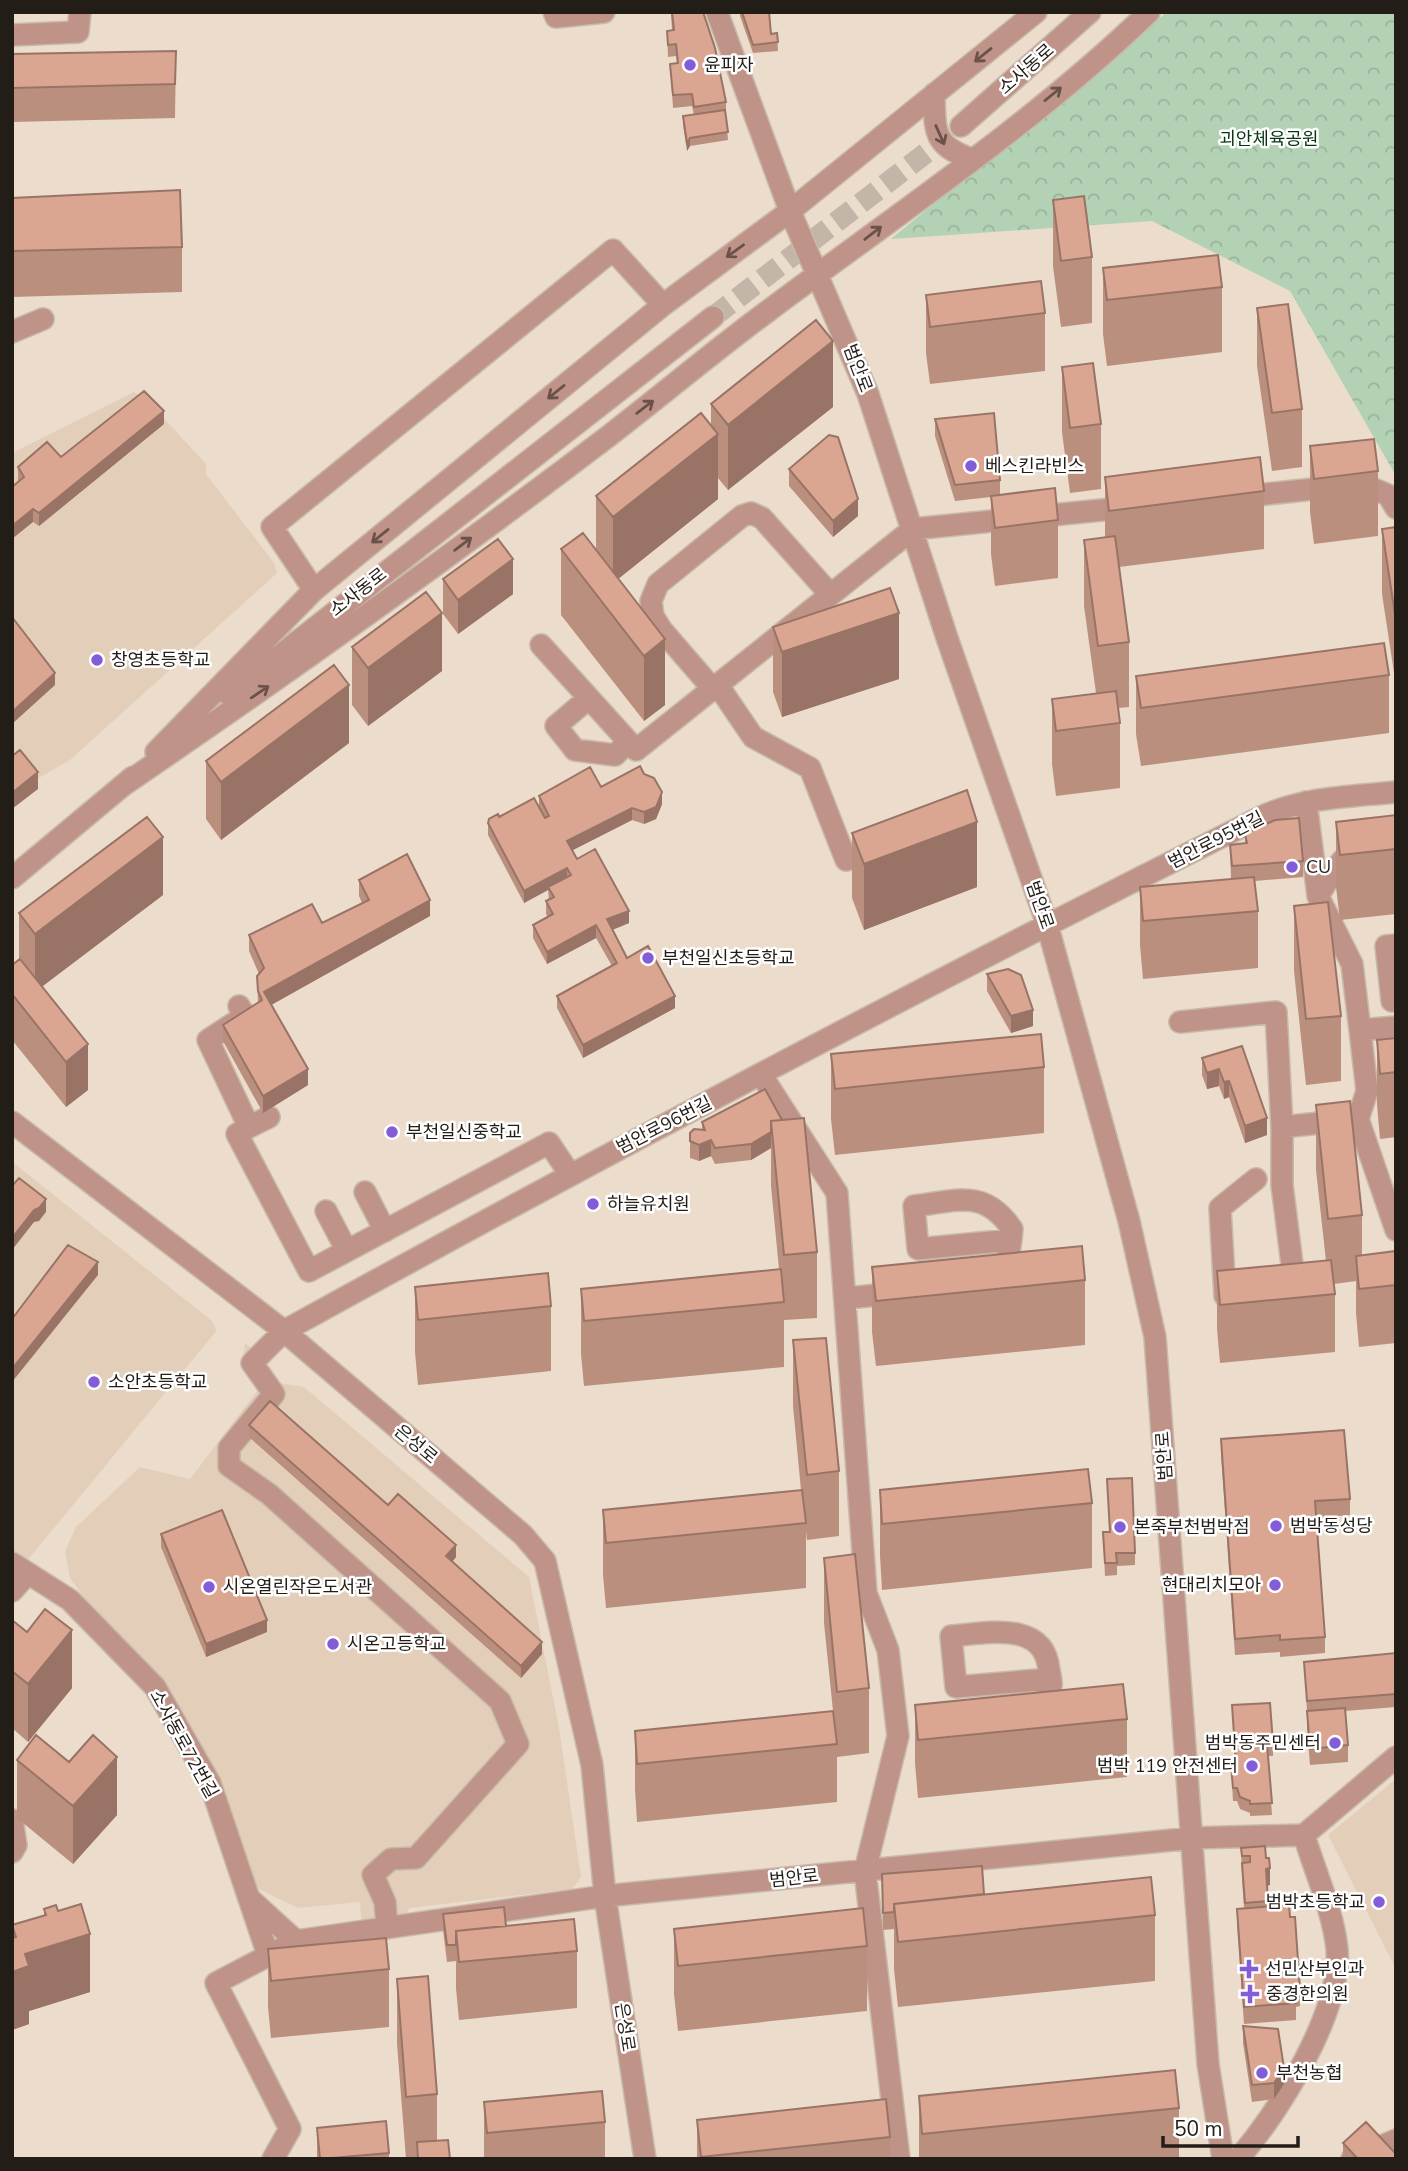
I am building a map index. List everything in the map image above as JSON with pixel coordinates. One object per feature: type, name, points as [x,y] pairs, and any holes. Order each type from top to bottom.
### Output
[{"type":"street","points":[[554,12],[556,17],[604,12]]},
{"type":"street","name":"범안로","points":[[717,12],[790,211],[868,394],[947,639],[1047,924],[1129,1221],[1155,1337],[1208,2064],[1223,2159]]},
{"type":"street","points":[[122,786],[314,590],[663,305],[790,211],[1036,12]]},
{"type":"street","name":"소사동로","points":[[961,126],[1090,12]]},
{"type":"street","points":[[122,786],[313,655],[610,435],[971,159],[1116,44],[1149,12]]},
{"type":"street","points":[[12,35],[79,22]]},
{"type":"street","points":[[934,94],[937,134],[948,151],[971,159]]},
{"type":"street","points":[[314,590],[272,527],[613,250],[663,305]]},
{"type":"street","name":"소사동로","points":[[12,878],[263,665],[713,317]]},
{"type":"street","points":[[12,332],[43,319]]},
{"type":"street","points":[[1212,499],[1362,484],[1388,495],[1396,508]]},
{"type":"street","points":[[541,645],[636,750],[829,593],[913,529],[1158,505]]},
{"type":"street","points":[[829,593],[762,518],[751,513],[741,516],[658,584],[651,601],[653,616],[661,629],[714,686],[753,737],[810,768],[846,860],[905,841]]},
{"type":"street","points":[[589,698],[556,726],[575,750],[615,755],[628,741]]},
{"type":"street","name":"범안로95번길","points":[[1047,924],[1280,807],[1396,792]]},
{"type":"street","points":[[1306,802],[1318,896],[1352,964],[1367,1091],[1359,1119],[1396,1230]]},
{"type":"street","points":[[1318,896],[1342,858],[1371,840],[1396,838]]},
{"type":"street","name":"범안로96번길","points":[[387,1928],[385,1902],[373,1875],[391,1859],[416,1857],[518,1744],[500,1701],[269,1494],[229,1466],[229,1448],[274,1394],[252,1363],[284,1331],[569,1173],[762,1076],[1047,924]]},
{"type":"street","points":[[1392,1001],[1386,946],[1396,945]]},
{"type":"street","points":[[239,1006],[245,1016],[208,1040],[249,1127]]},
{"type":"street","points":[[1180,1022],[1276,1012],[1282,1185],[1296,1288],[1272,1291]]},
{"type":"street","points":[[1360,1030],[1396,1027]]},
{"type":"street","points":[[762,1076],[837,1193],[866,1593],[888,1650],[898,1737],[866,1871],[899,2159]]},
{"type":"street","points":[[269,1117],[237,1134],[309,1271],[549,1143],[569,1173]]},
{"type":"street","points":[[1282,1127],[1359,1119]]},
{"type":"street","name":"은성로","points":[[14,1128],[284,1331],[523,1535],[545,1561],[587,1733],[605,1896],[645,2159]]},
{"type":"street","points":[[1249,1293],[1225,1296],[1220,1208],[1255,1179]]},
{"type":"street","points":[[365,1192],[385,1231]]},
{"type":"street","points":[[326,1211],[347,1251]]},
{"type":"street","points":[[976,1284],[987,1282],[1002,1269],[1009,1255],[1011,1240]]},
{"type":"street","points":[[846,1298],[928,1290]]},
{"type":"street","points":[[12,1591],[20,1568]]},
{"type":"street","name":"소사동로72번길","points":[[20,1568],[70,1601],[155,1688],[210,1783],[268,1955]]},
{"type":"street","points":[[1023,1723],[1034,1719],[1051,1686],[1047,1655],[1029,1636],[1005,1632],[951,1636],[956,1687],[1050,1679]]},
{"type":"street","points":[[898,1737],[924,1735]]},
{"type":"street","points":[[1193,1838],[1304,1835],[1396,1757]]},
{"type":"street","points":[[12,1820],[16,1845],[12,1852]]},
{"type":"street","points":[[1238,2159],[1258,2136],[1318,2036],[1337,1978],[1336,1948],[1304,1835]]},
{"type":"street","name":"범안로","points":[[605,1896],[1193,1838]]},
{"type":"street","points":[[273,2159],[290,2129],[216,1983],[296,1941],[605,1896]]},
{"type":"street","name":"소사동로72번길","points":[[250,1899],[296,1941]]},
{"type":"street","points":[[1352,2159],[1396,2140]]},
{"type":"shaded area","name":"창영초등학교","points":[[134,392],[146,399],[206,464],[206,474],[274,563],[277,573],[70,760],[35,780],[28,775],[12,746],[12,453]]},
{"type":"shaded area","name":"소안초등학교","points":[[15,1164],[212,1321],[217,1330],[26,1562],[12,1552],[12,1165]]},
{"type":"shaded area","name":"시온고등학교","points":[[245,1343],[256,1352],[279,1383],[304,1387],[529,1577],[559,1728],[581,1877],[572,1889],[409,1908],[403,1923],[362,1927],[360,1902],[298,1908],[257,1888],[216,1779],[70,1578],[65,1551],[76,1527],[140,1467],[190,1479],[258,1390],[243,1365]]},
{"type":"shaded area","name":"범박초등학교","points":[[1396,1779],[1396,1969],[1328,1835]]},
{"type":"green space","name":"괴안체육공원","points":[[1167,12],[1396,12],[1396,476],[1290,291],[1152,221],[891,239]]},
{"type":"building","points":[[672,12],[703,12],[715,48],[726,102],[694,107],[692,94],[673,95],[670,64],[678,63],[676,44],[668,45],[667,31],[674,30]]},
{"type":"building","points":[[742,12],[769,12],[771,34],[777,33],[778,42],[753,45]]},
{"type":"building","points":[[176,51],[175,84],[12,88],[12,54]]},
{"type":"building","points":[[725,110],[728,132],[690,138],[687,143],[683,116]]},
{"type":"building","points":[[180,190],[182,247],[12,251],[12,198]]},
{"type":"building","points":[[1084,196],[1092,257],[1061,261],[1053,200]]},
{"type":"building","points":[[1218,255],[1222,287],[1107,300],[1103,268]]},
{"type":"building","points":[[1041,281],[1045,313],[930,327],[926,295]]},
{"type":"building","points":[[1288,304],[1302,409],[1272,413],[1257,308]]},
{"type":"building","points":[[816,320],[833,341],[728,425],[711,404]]},
{"type":"building","points":[[1093,363],[1101,424],[1070,428],[1062,367]]},
{"type":"building","points":[[144,391],[164,411],[39,513],[33,509],[12,526],[12,487],[24,477],[18,467],[47,442],[61,457]]},
{"type":"building","points":[[701,413],[718,434],[613,517],[596,496]]},
{"type":"building","name":"베스킨라빈스","points":[[994,413],[1000,480],[955,485],[935,419]]},
{"type":"building","points":[[829,435],[838,437],[858,499],[833,521],[789,469]]},
{"type":"building","points":[[1374,439],[1378,471],[1314,479],[1310,446]]},
{"type":"building","points":[[1260,457],[1264,491],[1109,511],[1105,477]]},
{"type":"building","points":[[1055,488],[1058,520],[995,528],[991,496]]},
{"type":"building","points":[[1396,527],[1396,621],[1382,529]]},
{"type":"building","points":[[583,533],[665,639],[644,656],[561,549]]},
{"type":"building","points":[[1115,536],[1129,642],[1098,646],[1084,540]]},
{"type":"building","points":[[498,539],[513,559],[458,600],[443,579]]},
{"type":"building","points":[[890,588],[899,613],[782,652],[773,627]]},
{"type":"building","points":[[426,592],[442,613],[368,668],[352,647]]},
{"type":"building","points":[[12,617],[55,673],[12,712]]},
{"type":"building","points":[[1384,643],[1389,675],[1141,708],[1136,676]]},
{"type":"building","points":[[334,665],[349,685],[221,782],[206,761]]},
{"type":"building","points":[[1116,691],[1120,723],[1056,731],[1052,699]]},
{"type":"building","points":[[20,750],[38,772],[12,793],[12,756]]},
{"type":"building","points":[[640,766],[644,774],[654,778],[662,792],[656,807],[644,812],[632,808],[567,841],[577,859],[595,849],[629,911],[607,919],[627,958],[648,946],[675,996],[583,1045],[557,996],[617,963],[596,925],[547,952],[533,925],[553,914],[546,901],[554,897],[548,887],[571,875],[567,868],[524,891],[488,823],[489,819],[498,814],[499,817],[534,798],[545,818],[549,816],[539,796],[590,767],[601,787]]},
{"type":"building","points":[[967,790],[977,822],[864,864],[852,833]]},
{"type":"building","points":[[1396,815],[1396,849],[1340,855],[1336,822]]},
{"type":"building","points":[[147,817],[163,837],[35,934],[19,913]]},
{"type":"building","points":[[1299,818],[1303,861],[1232,866],[1230,845],[1247,843],[1245,834],[1275,820]]},
{"type":"building","points":[[407,854],[430,900],[264,992],[308,1069],[263,1096],[223,1025],[262,1000],[257,976],[264,968],[249,935],[312,904],[322,923],[369,900],[359,880]]},
{"type":"building","points":[[1254,877],[1258,911],[1143,921],[1140,887]]},
{"type":"building","points":[[1328,902],[1341,1016],[1306,1019],[1294,906]]},
{"type":"building","points":[[20,959],[88,1044],[66,1062],[12,994],[12,965]]},
{"type":"building","points":[[1008,969],[1021,975],[1033,1010],[1011,1016],[987,974]]},
{"type":"building","points":[[1041,1034],[1044,1067],[835,1089],[831,1054]]},
{"type":"building","points":[[1396,1038],[1396,1072],[1380,1074],[1377,1040]]},
{"type":"building","points":[[1242,1046],[1267,1118],[1245,1126],[1229,1081],[1224,1082],[1219,1069],[1207,1073],[1202,1058]]},
{"type":"building","points":[[765,1089],[782,1120],[771,1121],[771,1132],[751,1144],[715,1148],[711,1140],[699,1145],[690,1141],[690,1133],[694,1129],[705,1130],[702,1122]]},
{"type":"building","points":[[1350,1101],[1362,1215],[1328,1219],[1316,1105]]},
{"type":"building","points":[[804,1118],[817,1252],[784,1255],[771,1121]]},
{"type":"building","points":[[19,1178],[46,1199],[12,1238],[12,1186]]},
{"type":"building","points":[[68,1245],[98,1262],[12,1369],[12,1319]]},
{"type":"building","points":[[1082,1246],[1085,1280],[876,1301],[872,1267]]},
{"type":"building","points":[[1396,1251],[1396,1285],[1359,1289],[1356,1256]]},
{"type":"building","points":[[1331,1260],[1335,1294],[1220,1305],[1217,1271]]},
{"type":"building","points":[[781,1269],[784,1302],[584,1321],[581,1289]]},
{"type":"building","points":[[548,1273],[551,1306],[418,1320],[415,1287]]},
{"type":"building","points":[[826,1338],[839,1471],[807,1475],[793,1340]]},
{"type":"building","points":[[270,1401],[388,1505],[398,1494],[456,1545],[446,1556],[542,1642],[521,1666],[249,1425]]},
{"type":"building","name":"현대리치모아","points":[[1344,1430],[1350,1499],[1315,1501],[1325,1637],[1280,1640],[1280,1635],[1235,1639],[1221,1439]]},
{"type":"building","points":[[1088,1469],[1092,1503],[882,1524],[880,1490]]},
{"type":"building","points":[[1132,1478],[1135,1553],[1116,1553],[1117,1563],[1105,1563],[1103,1532],[1110,1532],[1107,1479]]},
{"type":"building","points":[[802,1490],[806,1523],[606,1543],[603,1510]]},
{"type":"building","points":[[222,1510],[267,1620],[206,1644],[161,1534]]},
{"type":"building","points":[[855,1554],[869,1688],[837,1692],[824,1558]]},
{"type":"building","points":[[45,1609],[72,1630],[28,1684],[12,1671],[12,1620],[27,1632]]},
{"type":"building","points":[[1396,1653],[1396,1694],[1307,1701],[1304,1662]]},
{"type":"building","points":[[1123,1684],[1127,1719],[918,1740],[915,1705]]},
{"type":"building","name":"범박 119 안전센터","points":[[1270,1703],[1273,1743],[1267,1744],[1272,1803],[1250,1804],[1250,1801],[1240,1797],[1237,1788],[1233,1788],[1231,1765],[1236,1764],[1232,1705]]},
{"type":"building","points":[[1345,1708],[1348,1745],[1310,1749],[1307,1711]]},
{"type":"building","points":[[833,1711],[837,1744],[637,1764],[635,1731]]},
{"type":"building","points":[[36,1735],[69,1762],[93,1735],[117,1757],[73,1806],[17,1760]]},
{"type":"building","points":[[1265,1846],[1270,1868],[1266,1869],[1268,1901],[1245,1903],[1242,1863],[1250,1862],[1250,1856],[1242,1856],[1241,1848]]},
{"type":"building","points":[[982,1866],[984,1894],[894,1904],[894,1912],[883,1913],[882,1874]]},
{"type":"building","points":[[1151,1877],[1155,1915],[898,1942],[894,1904]]},
{"type":"building","points":[[81,1904],[90,1934],[25,1954],[29,1966],[12,1972],[12,1938],[16,1937],[12,1925],[46,1915],[44,1909],[56,1905],[58,1911]]},
{"type":"building","points":[[1289,1905],[1290,1917],[1295,1917],[1300,1990],[1295,1990],[1296,2003],[1244,2007],[1237,1909]]},
{"type":"building","points":[[504,1907],[506,1926],[456,1931],[456,1945],[447,1945],[443,1914]]},
{"type":"building","points":[[863,1908],[867,1946],[678,1966],[674,1929]]},
{"type":"building","points":[[574,1919],[577,1951],[459,1962],[456,1931]]},
{"type":"building","points":[[386,1938],[389,1969],[271,1981],[268,1949]]},
{"type":"building","points":[[428,1976],[437,2094],[406,2097],[397,1979]]},
{"type":"building","points":[[1243,2026],[1278,2029],[1284,2068],[1274,2083],[1252,2085]]},
{"type":"building","points":[[1175,2070],[1179,2108],[922,2134],[919,2096]]},
{"type":"building","points":[[602,2091],[605,2122],[487,2133],[484,2102]]},
{"type":"building","points":[[886,2099],[890,2137],[701,2157],[697,2120]]},
{"type":"building","points":[[386,2121],[389,2153],[320,2159],[317,2128]]},
{"type":"building","points":[[1366,2122],[1396,2154],[1396,2159],[1358,2159],[1343,2143]]},
{"type":"building","points":[[448,2140],[450,2159],[418,2159],[417,2142]]},
{"type":"tunnel","points":[[713,317],[961,126]]},
{"type":"place","name":"윤피자","points":[[690,65]]},
{"type":"place","name":"베스킨라빈스","points":[[971,466]]},
{"type":"place","name":"창영초등학교","points":[[97,660]]},
{"type":"place","name":"CU","points":[[1292,867]]},
{"type":"place","name":"부천일신초등학교","points":[[648,958]]},
{"type":"place","name":"부천일신중학교","points":[[392,1132]]},
{"type":"place","name":"하늘유치원","points":[[593,1204]]},
{"type":"place","name":"소안초등학교","points":[[94,1382]]},
{"type":"place","name":"범박동성당","points":[[1276,1526]]},
{"type":"place","name":"본죽부천범박점","points":[[1120,1527]]},
{"type":"place","name":"현대리치모아","points":[[1275,1585]]},
{"type":"place","name":"시온열린작은도서관","points":[[209,1587]]},
{"type":"place","name":"시온고등학교","points":[[333,1644]]},
{"type":"place","name":"범박동주민센터","points":[[1335,1743]]},
{"type":"place","name":"범박 119 안전센터","points":[[1252,1766]]},
{"type":"place","name":"범박초등학교","points":[[1379,1902]]},
{"type":"place","name":"선민산부인과","points":[[1249,1969]]},
{"type":"place","name":"중경한의원","points":[[1250,1994]]},
{"type":"place","name":"부천농협","points":[[1262,2073]]}]
